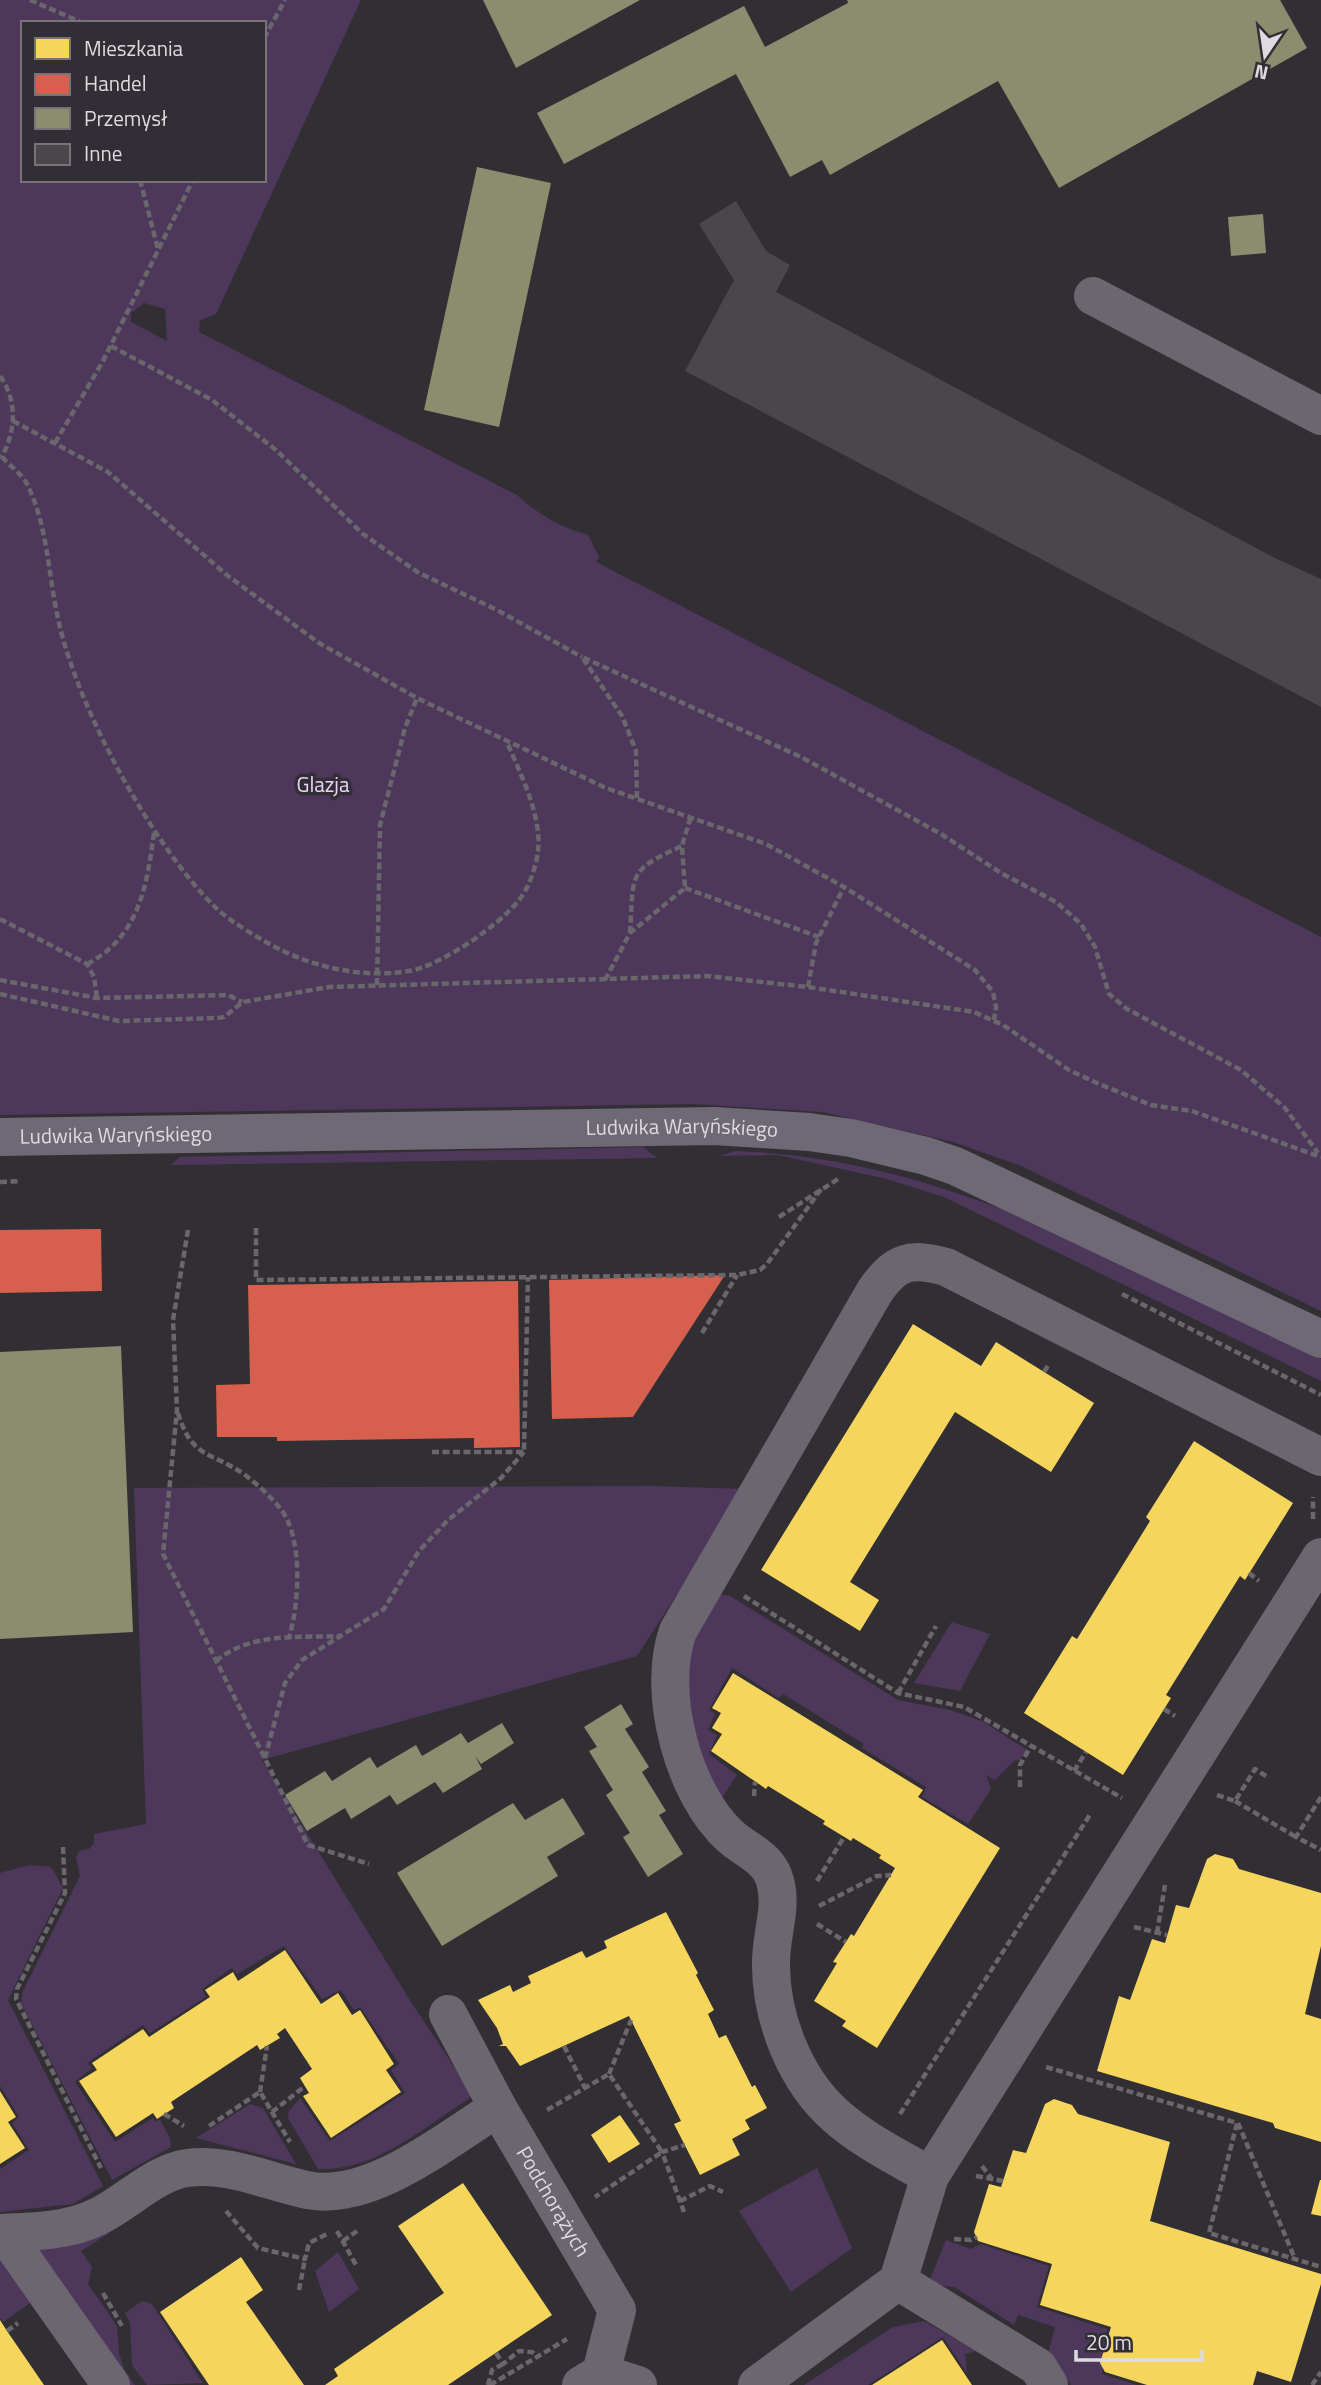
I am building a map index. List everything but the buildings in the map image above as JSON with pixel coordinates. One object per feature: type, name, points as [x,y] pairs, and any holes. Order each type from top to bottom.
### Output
[{"type":"street","points":[[1093,296],[1321,416]]},
{"type":"street","name":"Ludwika Waryńskiego","points":[[0,1137],[714,1126],[777,1129],[851,1138],[895,1147],[955,1166],[1321,1339]]},
{"type":"street","points":[[930,2176],[859,2134],[834,2115],[814,2092],[781,2030],[773,2001],[771,1962],[777,1919],[775,1880],[767,1864],[732,1837],[706,1809],[689,1774],[675,1722],[671,1650],[711,1575],[875,1291],[892,1269],[912,1262],[946,1267],[1321,1457]]},
{"type":"street","points":[[757,2385],[898,2281],[930,2176],[1321,1558]]},
{"type":"street","name":"Podchorążych","points":[[448,2014],[498,2108],[617,2310],[591,2379]]},
{"type":"street","points":[[111,2385],[7,2240],[89,2221],[163,2176],[187,2168],[222,2169],[316,2191],[348,2192],[375,2183],[498,2108]]},
{"type":"street","points":[[898,2281],[1038,2367],[1049,2385]]},
{"type":"street","points":[[591,2379],[638,2385]]},
{"type":"path","points":[[30,0],[77,21]]},
{"type":"path","points":[[266,34],[285,0]]},
{"type":"path","points":[[141,182],[158,250]]},
{"type":"path","points":[[55,443],[111,346],[192,182]]},
{"type":"path","points":[[111,346],[212,400],[276,450],[363,534],[419,573],[497,610],[582,657],[801,757],[941,834],[1001,873],[1056,902],[1081,924],[1094,947],[1109,995],[1127,1009],[1241,1070],[1284,1108],[1320,1155]]},
{"type":"path","points":[[0,376],[6,385],[13,421],[10,440],[1,458],[26,482],[42,529],[60,628],[80,688],[154,831],[216,908],[282,950],[351,973],[413,971],[448,954],[485,931],[519,900],[531,878],[538,850],[533,813],[505,740]]},
{"type":"path","points":[[0,388],[6,385]]},
{"type":"path","points":[[13,421],[108,472],[228,576],[319,643],[417,698],[606,788],[766,844],[844,887],[975,970],[993,992],[996,1007],[994,1020]]},
{"type":"path","points":[[582,657],[627,727],[636,751],[636,798]]},
{"type":"path","points":[[377,985],[380,825],[405,728],[417,698]]},
{"type":"path","points":[[685,888],[682,846],[691,816]]},
{"type":"path","points":[[87,964],[97,960],[128,931],[146,891],[154,831]]},
{"type":"path","points":[[604,981],[629,933],[633,888],[638,870],[648,861],[682,846]]},
{"type":"path","points":[[808,987],[819,937],[844,887]]},
{"type":"path","points":[[629,933],[685,888]]},
{"type":"path","points":[[685,888],[819,937]]},
{"type":"path","points":[[0,919],[87,964],[94,977],[97,998]]},
{"type":"path","points":[[0,994],[119,1021],[224,1017],[236,1004],[329,987],[707,976],[808,987],[974,1012],[994,1020],[1069,1070],[1099,1084],[1151,1105],[1192,1111],[1320,1155]]},
{"type":"path","points":[[0,980],[97,998],[228,995],[243,1003]]},
{"type":"path","points":[[832,1172],[845,1175]]},
{"type":"path","points":[[779,1217],[836,1180]]},
{"type":"path","points":[[256,1228],[256,1280],[737,1275],[760,1270],[767,1264],[822,1188]]},
{"type":"path","points":[[188,1230],[173,1320],[177,1410],[163,1554],[308,1845],[369,1864]]},
{"type":"path","points":[[702,1333],[737,1275]]},
{"type":"path","points":[[265,1758],[285,1683],[302,1660],[384,1609],[419,1551],[448,1520],[501,1478],[524,1452],[528,1276]]},
{"type":"path","points":[[1111,1289],[1321,1395]]},
{"type":"path","points":[[177,1410],[185,1438],[213,1458],[244,1474],[282,1510],[296,1546],[295,1618],[289,1638]]},
{"type":"path","points":[[432,1452],[524,1452]]},
{"type":"path","points":[[711,1575],[898,1693],[964,1707],[1134,1805],[1154,1821]]},
{"type":"path","points":[[898,1693],[936,1626]]},
{"type":"path","points":[[216,1661],[230,1649],[255,1640],[342,1636]]},
{"type":"path","points":[[1020,1787],[1020,1765],[1031,1746]]},
{"type":"path","points":[[1074,1771],[1086,1752]]},
{"type":"path","points":[[754,1796],[755,1782]]},
{"type":"path","points":[[1296,1837],[1321,1797]]},
{"type":"path","points":[[1235,1801],[1321,1850]]},
{"type":"path","points":[[898,2117],[1091,1813]]},
{"type":"path","points":[[812,1891],[844,1837]]},
{"type":"path","points":[[63,1847],[65,1893],[17,1989],[16,1999],[105,2176]]},
{"type":"path","points":[[812,1909],[877,1876],[891,1875]]},
{"type":"path","points":[[813,1921],[846,1942]]},
{"type":"path","points":[[1124,1925],[1167,1935]]},
{"type":"path","points":[[542,2113],[584,2085],[608,2074],[631,2020]]},
{"type":"path","points":[[267,2046],[260,2092],[293,2147]]},
{"type":"path","points":[[564,2046],[584,2085]]},
{"type":"path","points":[[1051,2068],[1237,2123]]},
{"type":"path","points":[[608,2074],[662,2152],[684,2212]]},
{"type":"path","points":[[272,2112],[305,2086]]},
{"type":"path","points":[[207,2127],[260,2092]]},
{"type":"path","points":[[164,2114],[186,2127]]},
{"type":"path","points":[[1237,2123],[1209,2233],[1321,2267]]},
{"type":"path","points":[[1237,2123],[1295,2259]]},
{"type":"path","points":[[563,2220],[662,2152],[685,2145]]},
{"type":"path","points":[[982,2166],[992,2179]]},
{"type":"path","points":[[973,2176],[1003,2181]]},
{"type":"path","points":[[680,2201],[710,2186],[723,2192]]},
{"type":"path","points":[[225,2210],[258,2248],[305,2259]]},
{"type":"path","points":[[343,2241],[365,2225]]},
{"type":"path","points":[[299,2290],[309,2243],[336,2229],[356,2265]]},
{"type":"path","points":[[952,2238],[964,2241],[977,2237]]},
{"type":"path","points":[[489,2385],[573,2336]]},
{"type":"path","points":[[489,2385],[492,2371],[519,2351],[532,2352],[538,2357]]},
{"type":"path","points":[[496,2353],[503,2364]]},
{"type":"path","points":[[1312,2385],[1321,2372]]},
{"type":"green space","name":"Glazja","points":[[0,0],[361,0],[216,314],[200,320],[199,332],[517,495],[533,509],[559,524],[588,535],[599,557],[596,562],[1321,937],[1321,1311],[1019,1165],[953,1142],[822,1112],[693,1104],[0,1115]],"holes":[[[144,303],[165,309],[167,341],[131,322],[131,313]]]},
{"type":"green space","points":[[643,1147],[657,1158],[171,1165],[180,1157]]},
{"type":"green space","points":[[735,1151],[814,1158],[891,1174],[965,1196],[1038,1224],[1109,1255],[1321,1359],[1321,1381],[944,1197],[887,1179],[778,1155],[720,1156]]},
{"type":"green space","points":[[653,1486],[745,1489],[637,1656],[262,1760],[411,2002],[470,2091],[470,2098],[379,2156],[339,2168],[318,2169],[288,2118],[289,2111],[300,2098],[330,2141],[405,2093],[391,2070],[399,2064],[360,2007],[354,2010],[341,1990],[322,1999],[284,1946],[237,1974],[232,1968],[202,1989],[206,1997],[150,2033],[143,2025],[87,2063],[92,2068],[75,2082],[115,2142],[153,2118],[156,2122],[160,2119],[170,2139],[171,2147],[112,2180],[21,2003],[22,1993],[80,1876],[76,1857],[79,1851],[89,1849],[94,1843],[94,1834],[146,1824],[134,1488]]},
{"type":"green space","points":[[730,1596],[898,1700],[950,1710],[984,1722],[1027,1750],[1020,1760],[1014,1761],[995,1780],[986,1775],[991,1789],[968,1824],[922,1797],[926,1787],[862,1748],[864,1744],[783,1694],[779,1698],[732,1668],[709,1710],[715,1714],[708,1730],[717,1735],[709,1754],[737,1775],[717,1805],[695,1745],[684,1645],[712,1598]]},
{"type":"green space","points":[[952,1622],[990,1634],[960,1691],[914,1683]]},
{"type":"green space","points":[[30,1865],[51,1867],[63,1888],[8,2000],[103,2186],[73,2204],[0,2212],[0,2169],[29,2150],[12,2123],[19,2117],[0,2086],[0,1873]]},
{"type":"green space","points":[[250,2104],[263,2108],[296,2164],[196,2138]]},
{"type":"green space","points":[[817,2168],[852,2248],[791,2292],[739,2211]]},
{"type":"green space","points":[[111,2232],[81,2251],[92,2267],[88,2284],[117,2326],[119,2353],[124,2369],[135,2385],[128,2385],[34,2245]]},
{"type":"green space","points":[[946,2240],[971,2249],[980,2244],[1049,2266],[1037,2307],[1107,2329],[1102,2374],[1137,2385],[1071,2385],[1048,2354],[1055,2327],[1018,2315],[1014,2325],[954,2287],[928,2284]]},
{"type":"green space","points":[[338,2252],[359,2289],[329,2312],[315,2271]]},
{"type":"green space","points":[[0,2255],[37,2298],[3,2322],[0,2318]]},
{"type":"green space","points":[[142,2301],[152,2304],[203,2383],[147,2385],[132,2365],[130,2323],[125,2313]]},
{"type":"green space","points":[[924,2321],[976,2351],[965,2354],[967,2373],[943,2337],[868,2385],[804,2385],[893,2327]]}]
